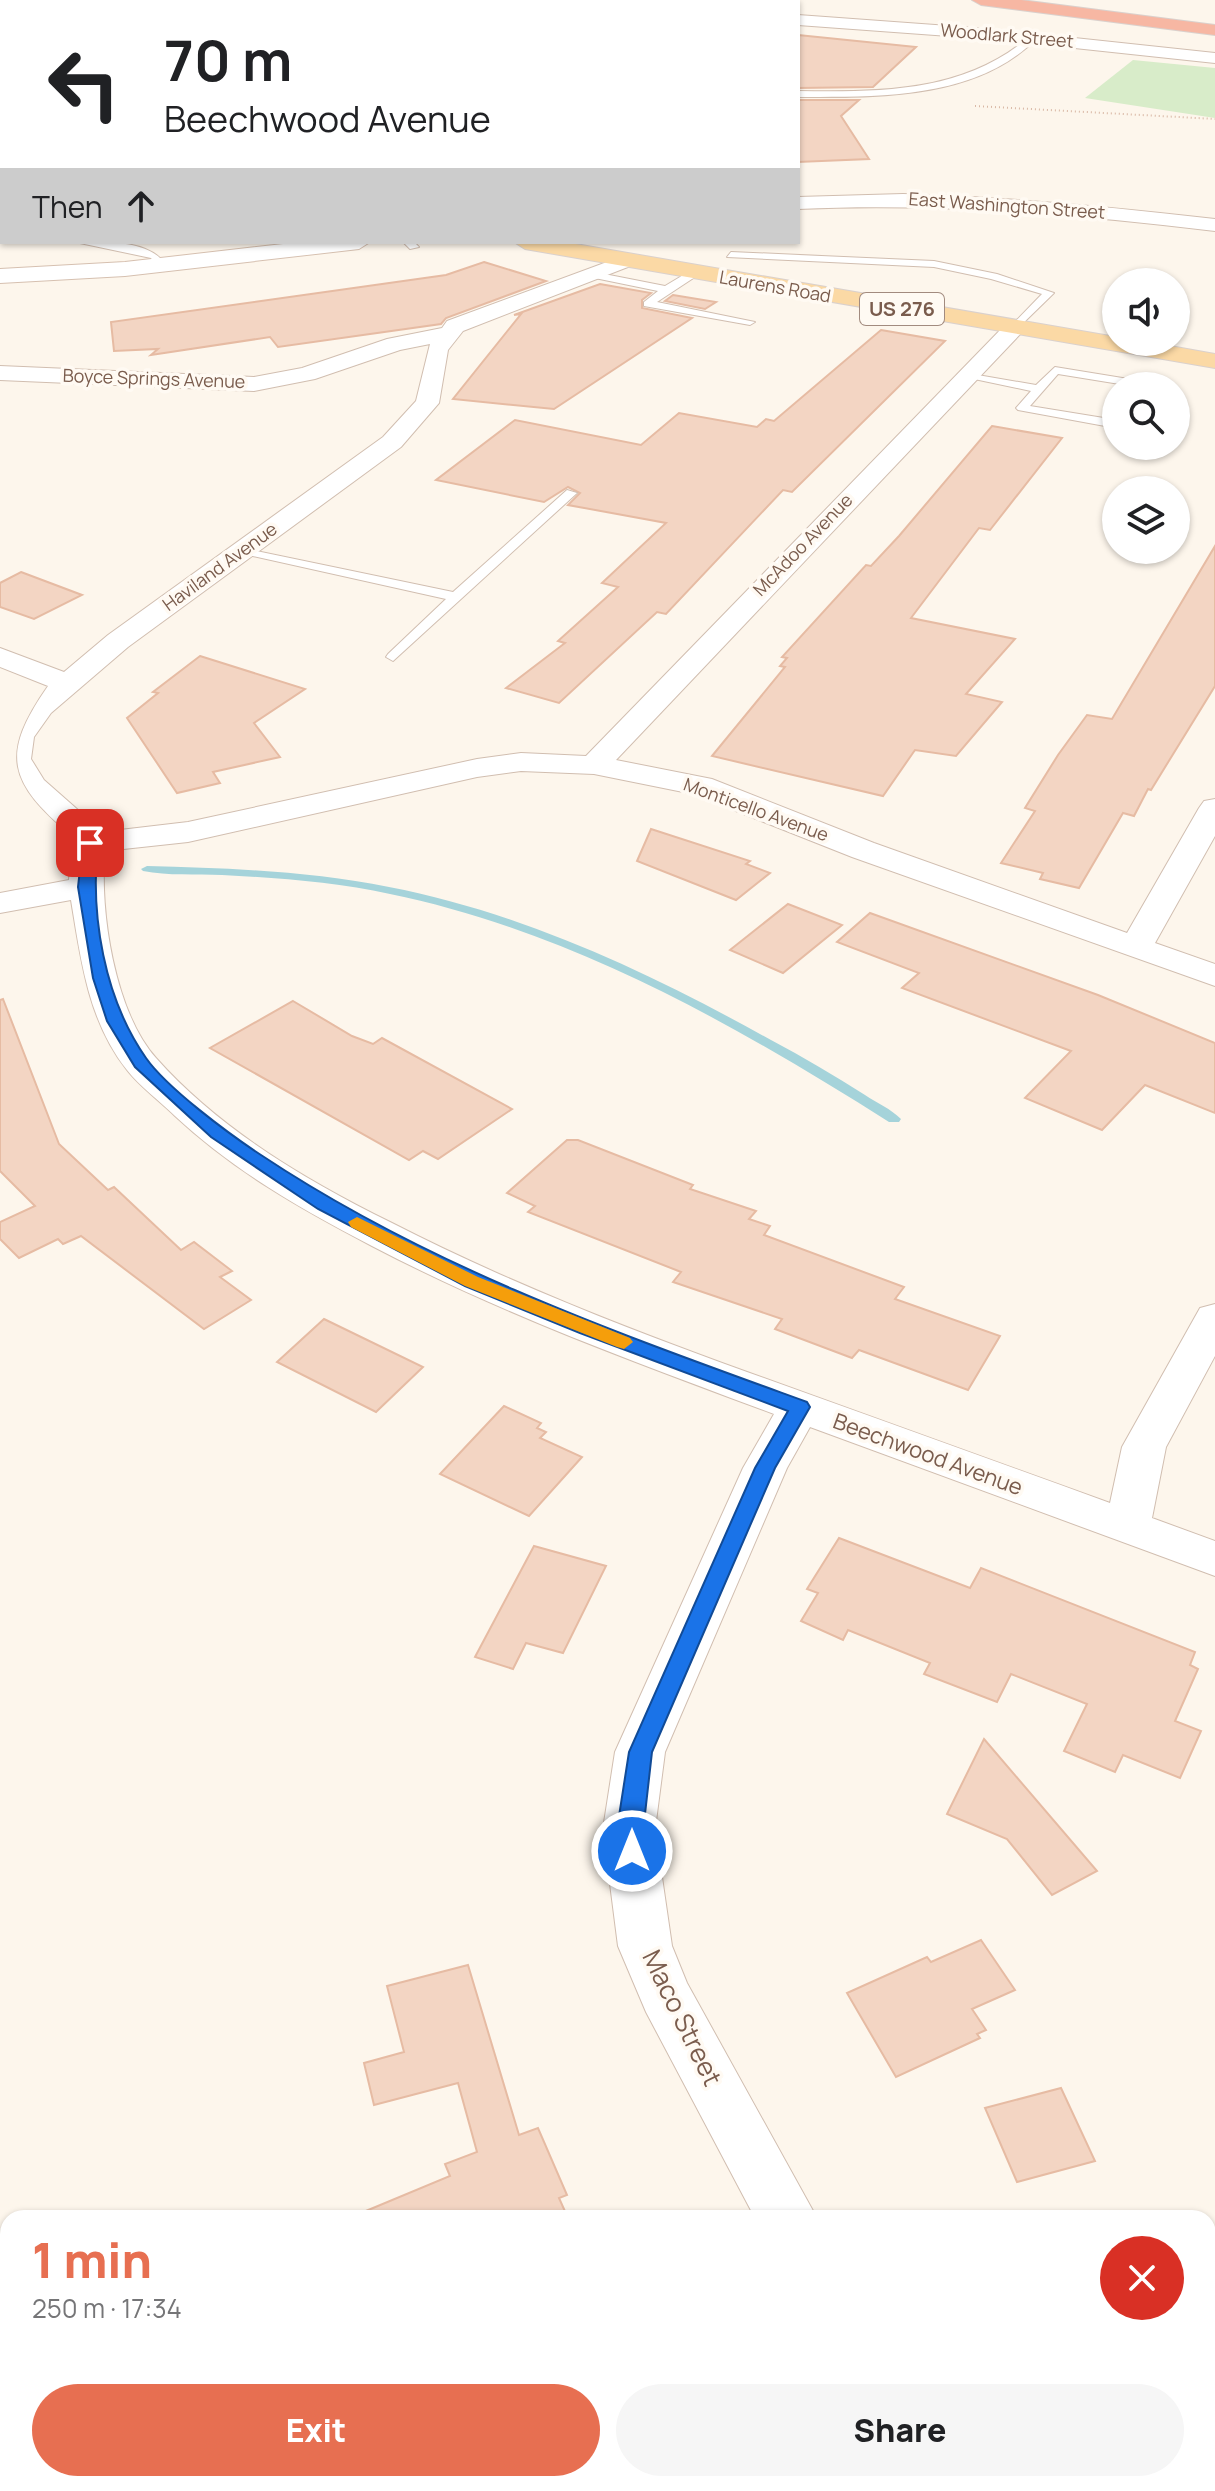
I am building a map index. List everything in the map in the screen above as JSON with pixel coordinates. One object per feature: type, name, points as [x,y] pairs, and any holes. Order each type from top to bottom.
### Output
[{"type":"highway","points":[[981,0],[1215,30]]},
{"type":"highway","points":[[1125,0],[1215,12]]},
{"type":"main road","name":"Laurens Road","points":[[536,244],[1215,361]]},
{"type":"street","name":"Woodlark Street","points":[[800,20],[1033,38],[1215,58]]},
{"type":"street","name":"East Washington Street","points":[[800,203],[949,200],[1080,209],[1215,225]]},
{"type":"street","points":[[0,276],[161,265],[286,246],[322,244]]},
{"type":"street","points":[[446,334],[465,320],[626,261]]},
{"type":"street","name":"McAdoo Avenue","points":[[594,765],[1015,328]]},
{"type":"street","name":"Boyce Springs Avenue","points":[[0,373],[254,384],[307,374],[395,344],[446,334]]},
{"type":"street","name":"Haviland Avenue","points":[[90,843],[87,832],[32,786],[16,759],[19,737],[65,683],[392,442],[427,403],[437,350],[446,334]]},
{"type":"street","points":[[0,657],[65,683]]},
{"type":"street","name":"Monticello Avenue","points":[[90,843],[188,832],[477,768],[521,762],[594,765],[701,786],[863,850],[1215,976]]},
{"type":"street","points":[[1136,947],[1215,808]]},
{"type":"street","points":[[0,903],[85,887],[90,843]]},
{"type":"street","name":"Beechwood Avenue","points":[[85,887],[101,978],[115,1021],[141,1064],[217,1134],[268,1171],[324,1205],[472,1281],[587,1329],[1215,1559]]},
{"type":"street","points":[[1127,1527],[1144,1447],[1215,1318]]},
{"type":"street","name":"Maco Street","points":[[783,2210],[665,1995],[645,1946],[629,1829],[640,1752],[765,1468],[800,1407]]},
{"type":"lane","points":[[800,94],[916,90],[972,72],[1018,52],[1033,38]]},
{"type":"lane","points":[[98,244],[124,247],[155,256],[161,265]]},
{"type":"lane","points":[[124,247],[131,244]]},
{"type":"lane","points":[[731,255],[934,264],[993,276],[1049,293],[1015,328]]},
{"type":"lane","points":[[694,273],[648,304],[750,322]]},
{"type":"lane","points":[[589,274],[667,289]]},
{"type":"lane","points":[[1102,378],[1055,370],[1022,408],[1102,422]]},
{"type":"lane","points":[[966,376],[1039,389]]},
{"type":"lane","points":[[393,657],[571,493]]},
{"type":"lane","points":[[242,552],[456,597]]},
{"type":"path","points":[[966,103],[1215,117]]},
{"type":"path","points":[[972,105],[1215,117]]},
{"type":"green space","points":[[1133,60],[1215,68],[1215,118],[1085,98]]},
{"type":"building","points":[[800,35],[916,47],[873,87],[800,88]]},
{"type":"building","points":[[800,100],[859,100],[841,116],[869,159],[800,162]]},
{"type":"building","points":[[484,262],[546,281],[446,318],[441,324],[278,347],[270,337],[151,355],[158,349],[114,351],[111,322],[446,275]]},
{"type":"building","points":[[600,284],[651,293],[642,300],[642,308],[692,318],[554,409],[453,399],[521,314],[514,315]]},
{"type":"building","points":[[673,295],[716,302],[705,309],[665,301]]},
{"type":"building","points":[[881,330],[945,341],[792,492],[783,490],[666,614],[657,612],[559,703],[506,688],[565,643],[558,641],[618,587],[602,583],[666,523],[568,505],[580,493],[568,487],[544,502],[436,480],[515,420],[641,445],[679,413],[757,427],[766,419],[774,421]]},
{"type":"building","points":[[992,426],[1062,438],[990,530],[979,528],[911,618],[1015,639],[966,694],[1002,702],[956,756],[915,750],[883,796],[712,756],[785,667],[780,666],[787,658],[782,657],[866,565],[871,566],[899,536]]},
{"type":"building","points":[[1215,546],[1215,686],[1134,816],[1123,813],[1079,888],[1040,879],[1043,873],[1001,863],[1035,811],[1025,808],[1058,755],[1087,715],[1112,719]]},
{"type":"building","points":[[21,572],[82,595],[34,619],[0,607],[0,583]]},
{"type":"building","points":[[200,656],[305,689],[254,723],[280,757],[213,772],[220,783],[177,793],[127,718],[158,693],[153,692]]},
{"type":"building","points":[[651,829],[750,861],[746,864],[770,873],[736,900],[637,861]]},
{"type":"building","points":[[788,904],[842,925],[783,973],[730,950]]},
{"type":"building","points":[[870,913],[1098,995],[1215,1043],[1215,1113],[1145,1085],[1102,1130],[1025,1098],[1071,1051],[902,988],[919,973],[837,942]]},
{"type":"building","points":[[3,999],[59,1144],[108,1190],[114,1187],[181,1250],[194,1242],[232,1271],[220,1277],[251,1300],[204,1329],[81,1236],[63,1244],[58,1239],[19,1258],[0,1239],[0,1222],[35,1206],[0,1171],[0,1000]]},
{"type":"building","points":[[293,1001],[352,1036],[373,1044],[382,1038],[512,1109],[438,1159],[423,1151],[409,1160],[210,1048]]},
{"type":"building","points":[[567,1140],[578,1140],[693,1185],[690,1189],[756,1211],[749,1219],[770,1226],[764,1235],[904,1287],[895,1299],[1000,1336],[968,1390],[859,1350],[852,1358],[775,1329],[782,1319],[673,1282],[681,1272],[528,1212],[535,1206],[507,1193]]},
{"type":"building","points":[[324,1319],[423,1367],[376,1412],[277,1362]]},
{"type":"building","points":[[504,1406],[541,1423],[537,1428],[546,1432],[540,1438],[582,1457],[529,1516],[440,1474]]},
{"type":"building","points":[[839,1538],[970,1588],[981,1568],[1195,1652],[1190,1665],[1198,1669],[1175,1721],[1201,1731],[1180,1778],[1123,1755],[1115,1772],[1064,1751],[1087,1704],[1011,1674],[997,1702],[924,1674],[930,1663],[848,1630],[843,1640],[801,1621],[818,1593],[807,1589]]},
{"type":"building","points":[[534,1546],[606,1566],[563,1653],[526,1643],[513,1669],[475,1657]]},
{"type":"building","points":[[984,1739],[1097,1871],[1052,1895],[1007,1839],[947,1814]]},
{"type":"building","points":[[981,1940],[1015,1990],[972,2009],[986,2030],[977,2034],[980,2038],[896,2077],[847,1993],[927,1957],[931,1962]]},
{"type":"building","points":[[468,1965],[519,2135],[538,2128],[567,2195],[559,2198],[564,2210],[368,2210],[450,2176],[445,2164],[477,2152],[458,2083],[374,2105],[364,2063],[404,2052],[387,1986]]},
{"type":"building","points":[[1061,2088],[1095,2161],[1017,2182],[985,2108]]},
{"type":"waterway","points":[[147,869],[322,879],[390,890],[487,916],[548,938],[668,990],[783,1051],[894,1119]]},
{"type":"slow traffic","points":[[357,1222],[472,1281],[624,1342]]},
{"type":"route","points":[[90,843],[85,887],[92,912],[101,978],[115,1021],[141,1064],[217,1134],[268,1171],[324,1205],[472,1281],[587,1329],[800,1407],[765,1468],[640,1752],[629,1829],[632,1851]]}]
